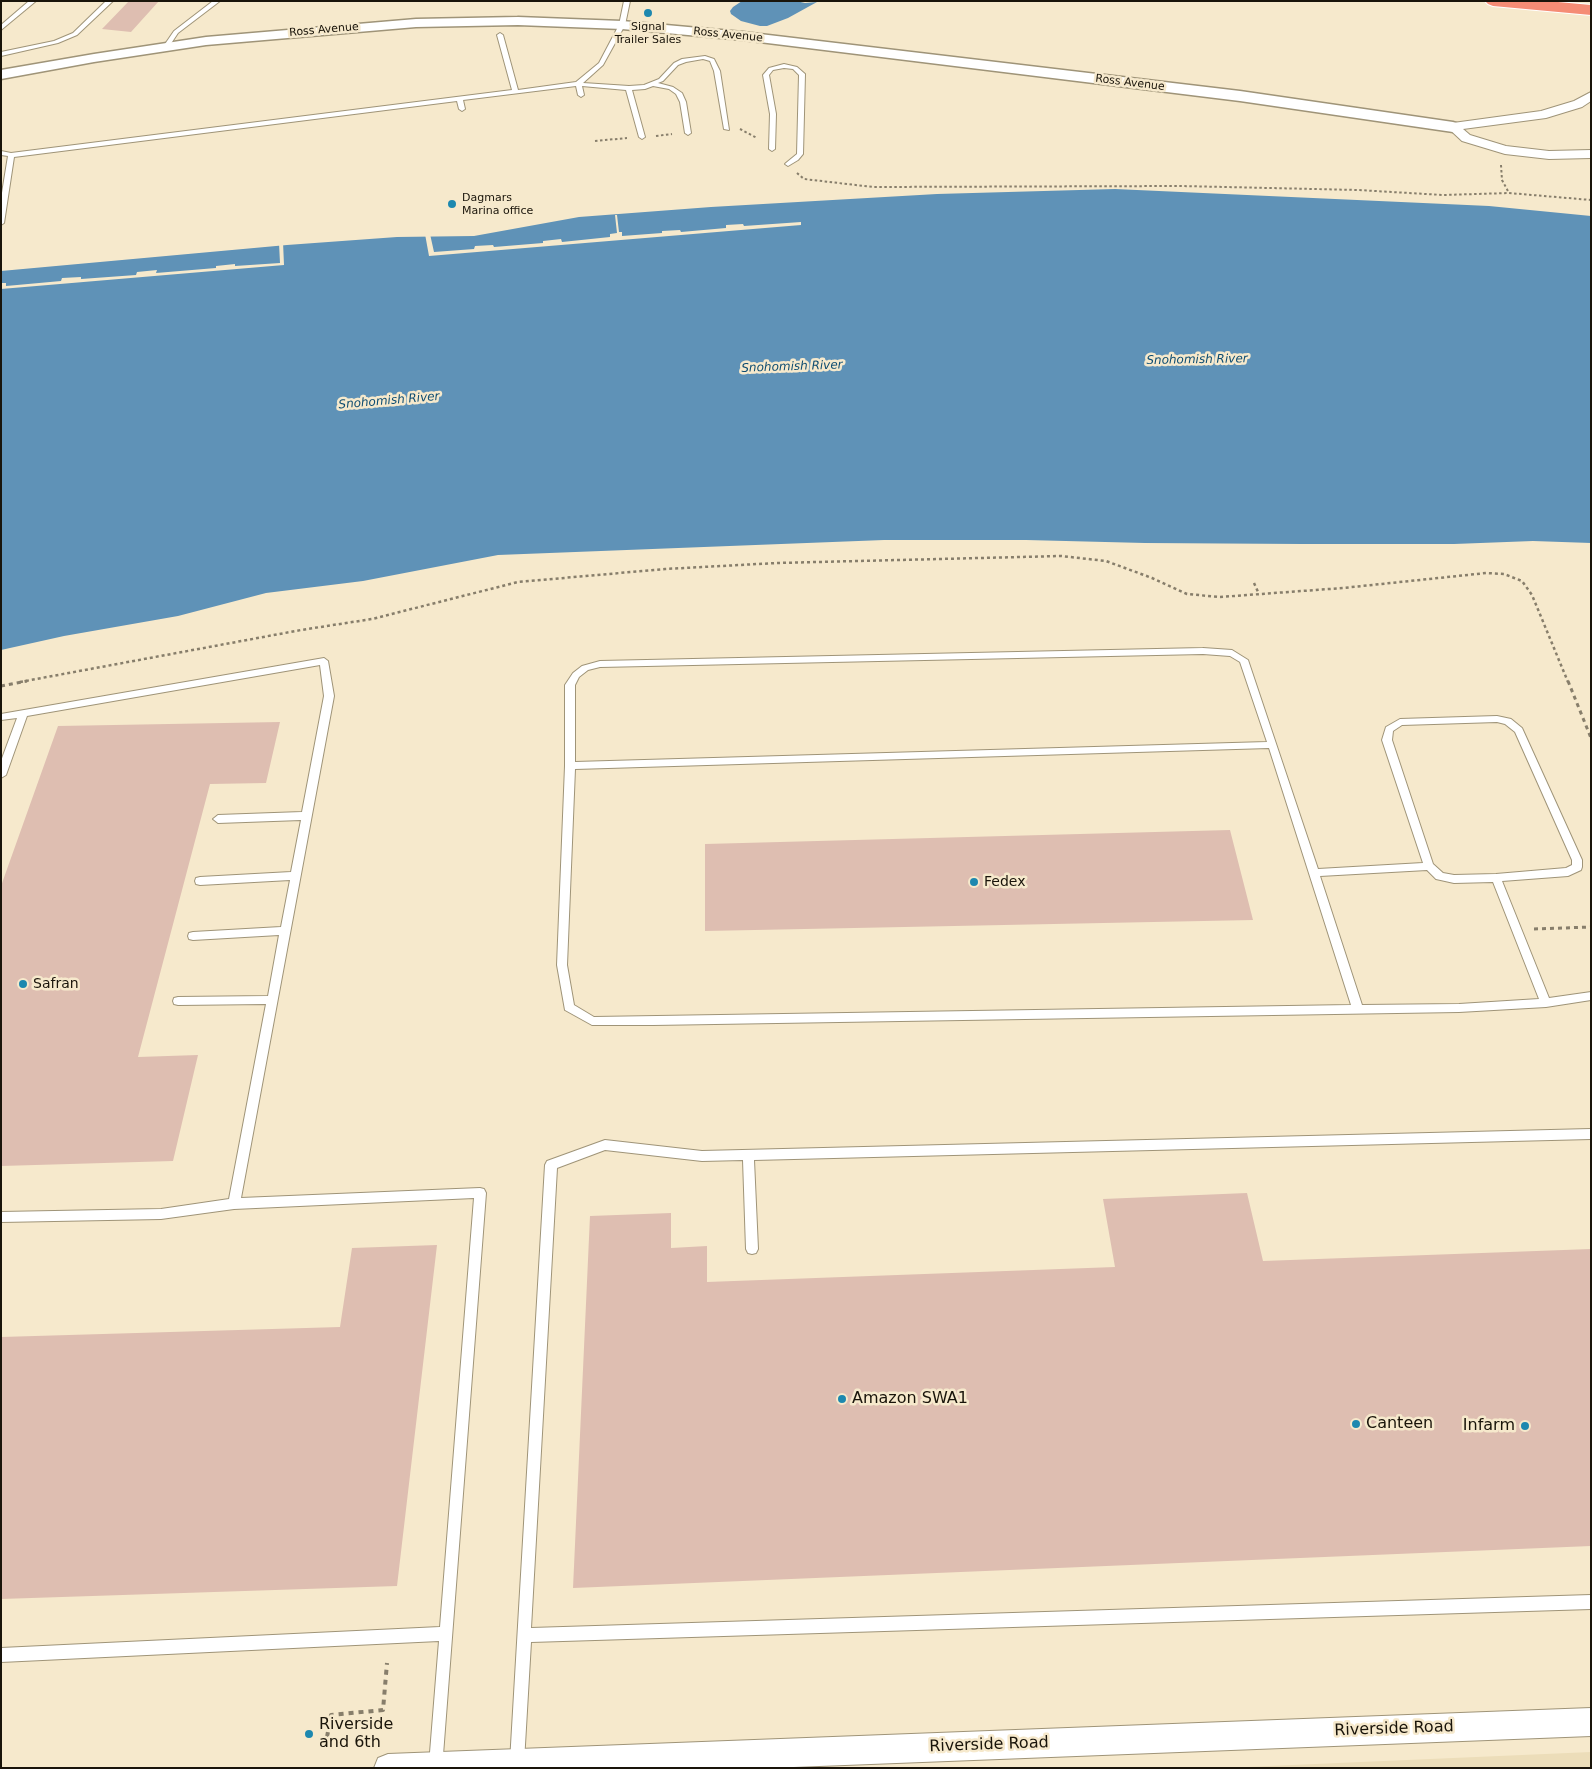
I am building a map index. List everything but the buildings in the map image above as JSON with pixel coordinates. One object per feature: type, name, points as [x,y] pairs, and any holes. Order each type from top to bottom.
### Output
[{"type":"highway","points":[[1493,1],[1591,10]]},
{"type":"street","name":"Ross Avenue","points":[[1,75],[94,58],[206,41],[416,23],[518,21],[622,26],[743,36],[1365,112],[1453,127]]},
{"type":"street","points":[[1453,127],[1542,115],[1578,104],[1591,96]]},
{"type":"street","points":[[1453,127],[1466,138],[1503,149],[1549,155],[1591,154]]},
{"type":"street","name":"Riverside Road","points":[[388,1768],[1591,1722]]},
{"type":"lane","points":[[1,28],[33,1]]},
{"type":"lane","points":[[1,54],[56,42],[75,34],[110,1]]},
{"type":"lane","points":[[166,47],[176,32],[217,1]]},
{"type":"lane","points":[[578,84],[601,64],[622,26],[627,1]]},
{"type":"lane","points":[[500,34],[516,92]]},
{"type":"lane","points":[[1,153],[11,155],[578,84],[629,88],[645,87],[661,80],[676,64],[684,60],[703,57],[712,60],[717,70],[727,129]]},
{"type":"lane","points":[[772,149],[772,114],[766,75],[771,69],[784,66],[795,68],[802,74],[800,154],[788,164]]},
{"type":"lane","points":[[578,84],[582,95]]},
{"type":"lane","points":[[652,84],[671,88],[679,93],[683,102],[688,133]]},
{"type":"lane","points":[[629,88],[642,137]]},
{"type":"lane","points":[[536,89],[538,98]]},
{"type":"lane","points":[[492,94],[496,104]]},
{"type":"lane","points":[[460,98],[462,109]]},
{"type":"lane","points":[[1,223],[11,155]]},
{"type":"lane","points":[[1358,1010],[1244,660],[1232,653],[1203,651],[600,664],[585,668],[576,675],[570,685],[570,766],[562,965],[568,1008],[592,1021],[1358,1010],[1459,1008],[1546,1003],[1591,996]]},
{"type":"lane","points":[[1,717],[324,660],[329,696],[234,1204]]},
{"type":"lane","points":[[1,775],[22,712]]},
{"type":"lane","points":[[1497,719],[1508,721],[1519,730],[1577,860],[1577,867],[1568,872],[1496,878],[1454,879],[1440,876],[1429,866],[1387,740],[1389,729],[1400,722],[1497,719]]},
{"type":"lane","points":[[570,766],[1273,745]]},
{"type":"lane","points":[[218,819],[306,816]]},
{"type":"lane","points":[[1314,872],[1429,866]]},
{"type":"lane","points":[[200,881],[296,876]]},
{"type":"lane","points":[[1496,878],[1546,1003]]},
{"type":"lane","points":[[193,936],[285,931]]},
{"type":"lane","points":[[178,1001],[272,1000]]},
{"type":"lane","points":[[517,1763],[551,1165],[605,1145],[702,1156],[1591,1134]]},
{"type":"lane","points":[[748,1155],[752,1249]]},
{"type":"lane","points":[[1,1216],[161,1214],[234,1204],[480,1193],[436,1766]]},
{"type":"lane","points":[[524,1634],[1591,1602]]},
{"type":"lane","points":[[1,1656],[446,1634]]},
{"type":"path","points":[[727,129],[738,128],[772,149]]},
{"type":"path","points":[[595,141],[688,133]]},
{"type":"path","points":[[1503,149],[1501,162],[1502,180],[1509,192]]},
{"type":"path","points":[[788,164],[804,179],[882,188],[1181,186],[1322,189],[1443,195],[1509,192],[1591,200]]},
{"type":"path","points":[[1,686],[301,630],[372,619],[518,582],[787,562],[1061,556],[1106,561],[1152,578],[1187,594],[1220,597],[1486,573],[1504,574],[1522,581],[1532,595],[1591,738]]},
{"type":"path","points":[[1254,583],[1259,594]]},
{"type":"path","points":[[1516,929],[1591,927]]},
{"type":"path","points":[[327,1737],[331,1715],[383,1710],[387,1663]]},
{"type":"shaded area","points":[[1591,1752],[1591,1768],[1223,1768]]},
{"type":"water","points":[[742,1],[817,2],[788,18],[767,26],[760,26],[741,21],[731,14],[730,11],[733,7]]},
{"type":"water","name":"Snohomish River","points":[[1115,189],[1489,206],[1591,216],[1591,543],[1533,541],[1454,544],[1301,544],[884,540],[498,555],[363,581],[266,593],[178,616],[64,636],[1,650],[1,271],[287,245],[397,237],[474,236],[579,217],[711,207],[937,194]]},
{"type":"pier","points":[[615,215],[617,215],[619,232],[622,232],[622,236],[662,233],[662,231],[680,230],[681,232],[726,228],[726,225],[743,224],[744,226],[801,222],[801,225],[429,256],[425,234],[430,234],[434,252],[474,249],[475,246],[493,245],[494,247],[543,243],[543,241],[561,239],[562,242],[610,237],[610,234],[617,233]]},
{"type":"pier","points":[[283,242],[284,265],[1,289],[1,283],[6,283],[6,286],[61,281],[62,278],[81,277],[81,279],[136,275],[137,272],[157,270],[156,273],[216,268],[216,266],[235,264],[235,266],[280,263],[279,243]]},
{"type":"place","name":"Signal Trailer Sales","points":[[648,13]]},
{"type":"place","name":"Dagmars Marina office","points":[[452,204]]},
{"type":"place","name":"Fedex","points":[[974,882]]},
{"type":"place","name":"Safran","points":[[23,984]]},
{"type":"place","name":"Amazon SWA1","points":[[842,1399]]},
{"type":"place","name":"Canteen","points":[[1356,1424]]},
{"type":"place","name":"Infarm","points":[[1525,1426]]},
{"type":"place","name":"Riverside and 6th","points":[[309,1734]]}]
